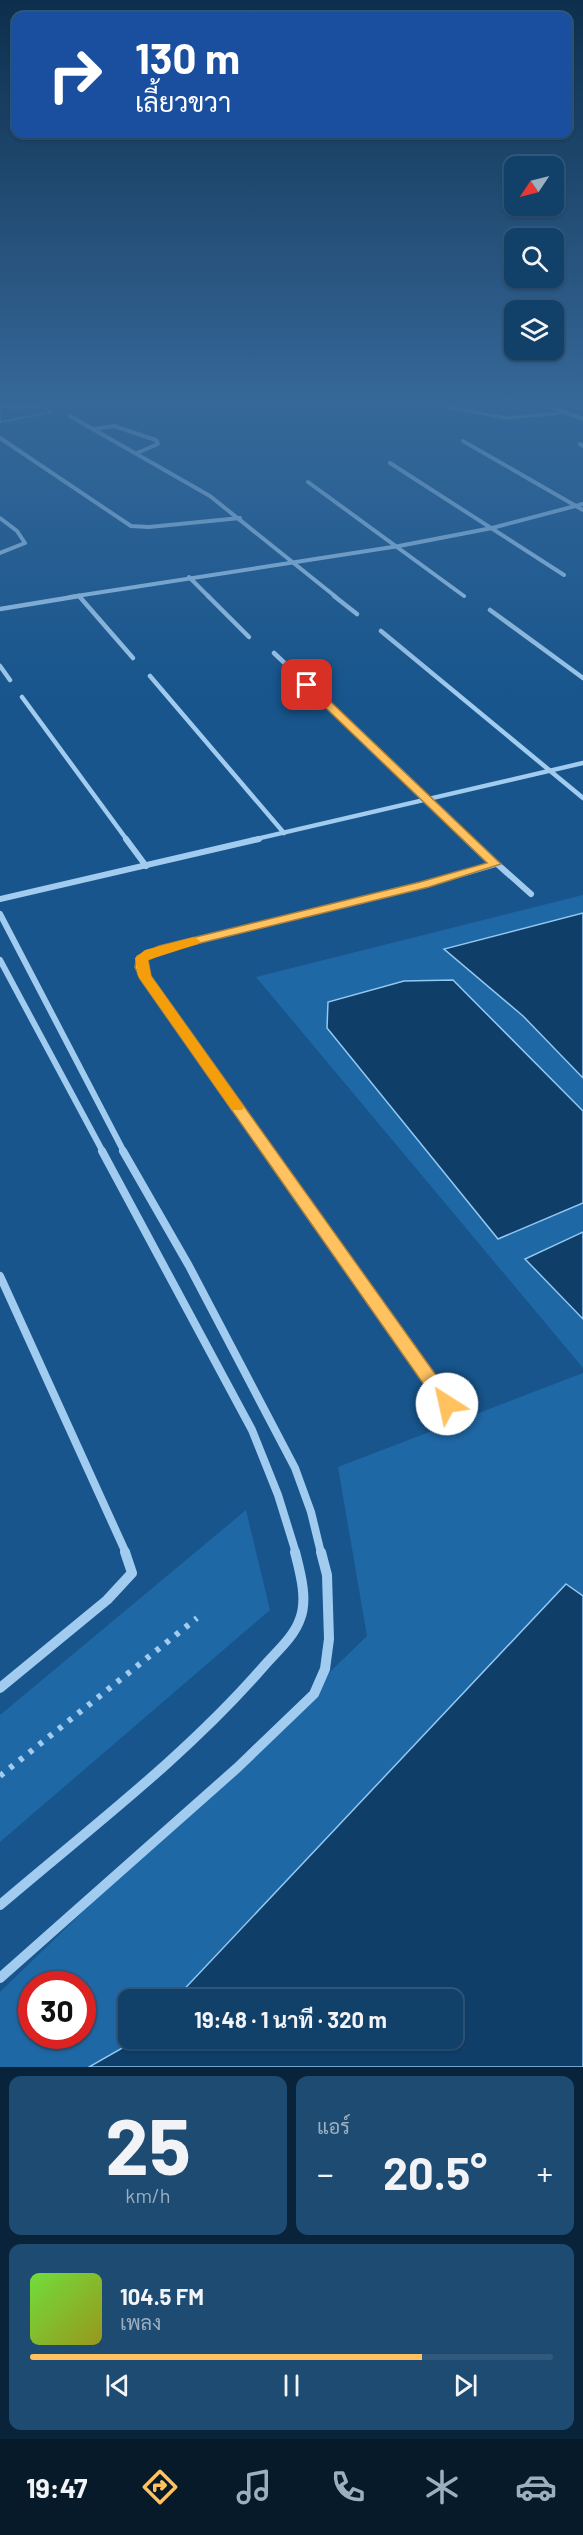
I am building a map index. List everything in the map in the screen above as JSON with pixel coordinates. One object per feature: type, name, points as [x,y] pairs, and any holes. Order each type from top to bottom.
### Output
[{"type":"street","points":[[97,503],[131,526],[149,527],[241,518]]},
{"type":"street","points":[[221,503],[357,614]]},
{"type":"street","points":[[339,503],[464,596]]},
{"type":"street","points":[[453,503],[564,575]]},
{"type":"street","points":[[572,503],[583,510]]},
{"type":"street","points":[[0,609],[189,577],[295,564],[399,546],[492,528],[583,504]]},
{"type":"street","points":[[0,518],[16,531],[25,543],[0,553]]},
{"type":"street","points":[[189,577],[249,637]]},
{"type":"street","points":[[79,596],[134,658]]},
{"type":"street","points":[[490,610],[583,678]]},
{"type":"street","points":[[381,631],[583,798]]},
{"type":"street","points":[[274,653],[424,798],[531,894]]},
{"type":"street","points":[[0,666],[10,680]]},
{"type":"street","points":[[150,676],[284,833]]},
{"type":"street","points":[[22,697],[146,866]]},
{"type":"street","points":[[0,899],[424,798],[583,763]]},
{"type":"street","points":[[447,1404],[144,976],[141,958],[164,948],[424,885],[495,864]]},
{"type":"street","points":[[0,914],[101,1112],[189,1266],[295,1468],[312,1512],[327,1575],[329,1639],[325,1668],[314,1694],[237,1768],[0,1978]]},
{"type":"street","points":[[0,960],[252,1430],[272,1475],[299,1569],[302,1614],[294,1631],[262,1669],[188,1743],[0,1905]]},
{"type":"street","points":[[0,1276],[127,1555],[132,1573],[107,1600],[0,1688]]},
{"type":"path","points":[[0,1776],[197,1618]]},
{"type":"shaded area","points":[[583,895],[583,913],[445,948],[523,1016],[583,1078],[583,1111],[452,980],[328,1002],[327,1028],[498,1239],[583,1203],[583,1232],[525,1259],[583,1319],[583,1368],[256,977]]},
{"type":"shaded area","points":[[583,913],[583,1078],[523,1016],[444,949]]},
{"type":"shaded area","points":[[453,980],[583,1111],[583,1203],[498,1239],[327,1028],[328,1002],[404,981]]},
{"type":"shaded area","points":[[583,1232],[583,1319],[525,1259]]},
{"type":"shaded area","points":[[583,1373],[583,2067],[0,2067],[0,1992],[18,1975],[18,2049],[96,2049],[96,1971],[22,1971],[367,1636],[338,1467]]},
{"type":"shaded area","points":[[246,1510],[270,1610],[0,1842],[0,1715]]},
{"type":"shaded area","points":[[566,1584],[583,1596],[583,2067],[89,2067],[120,2049],[463,2049],[463,1989],[184,1989]]},
{"type":"slow traffic","points":[[194,941],[150,953],[141,958],[141,967],[144,976],[237,1107]]},
{"type":"route","points":[[307,685],[495,864],[424,885],[164,948],[141,958],[141,967],[144,976],[447,1404]]}]
